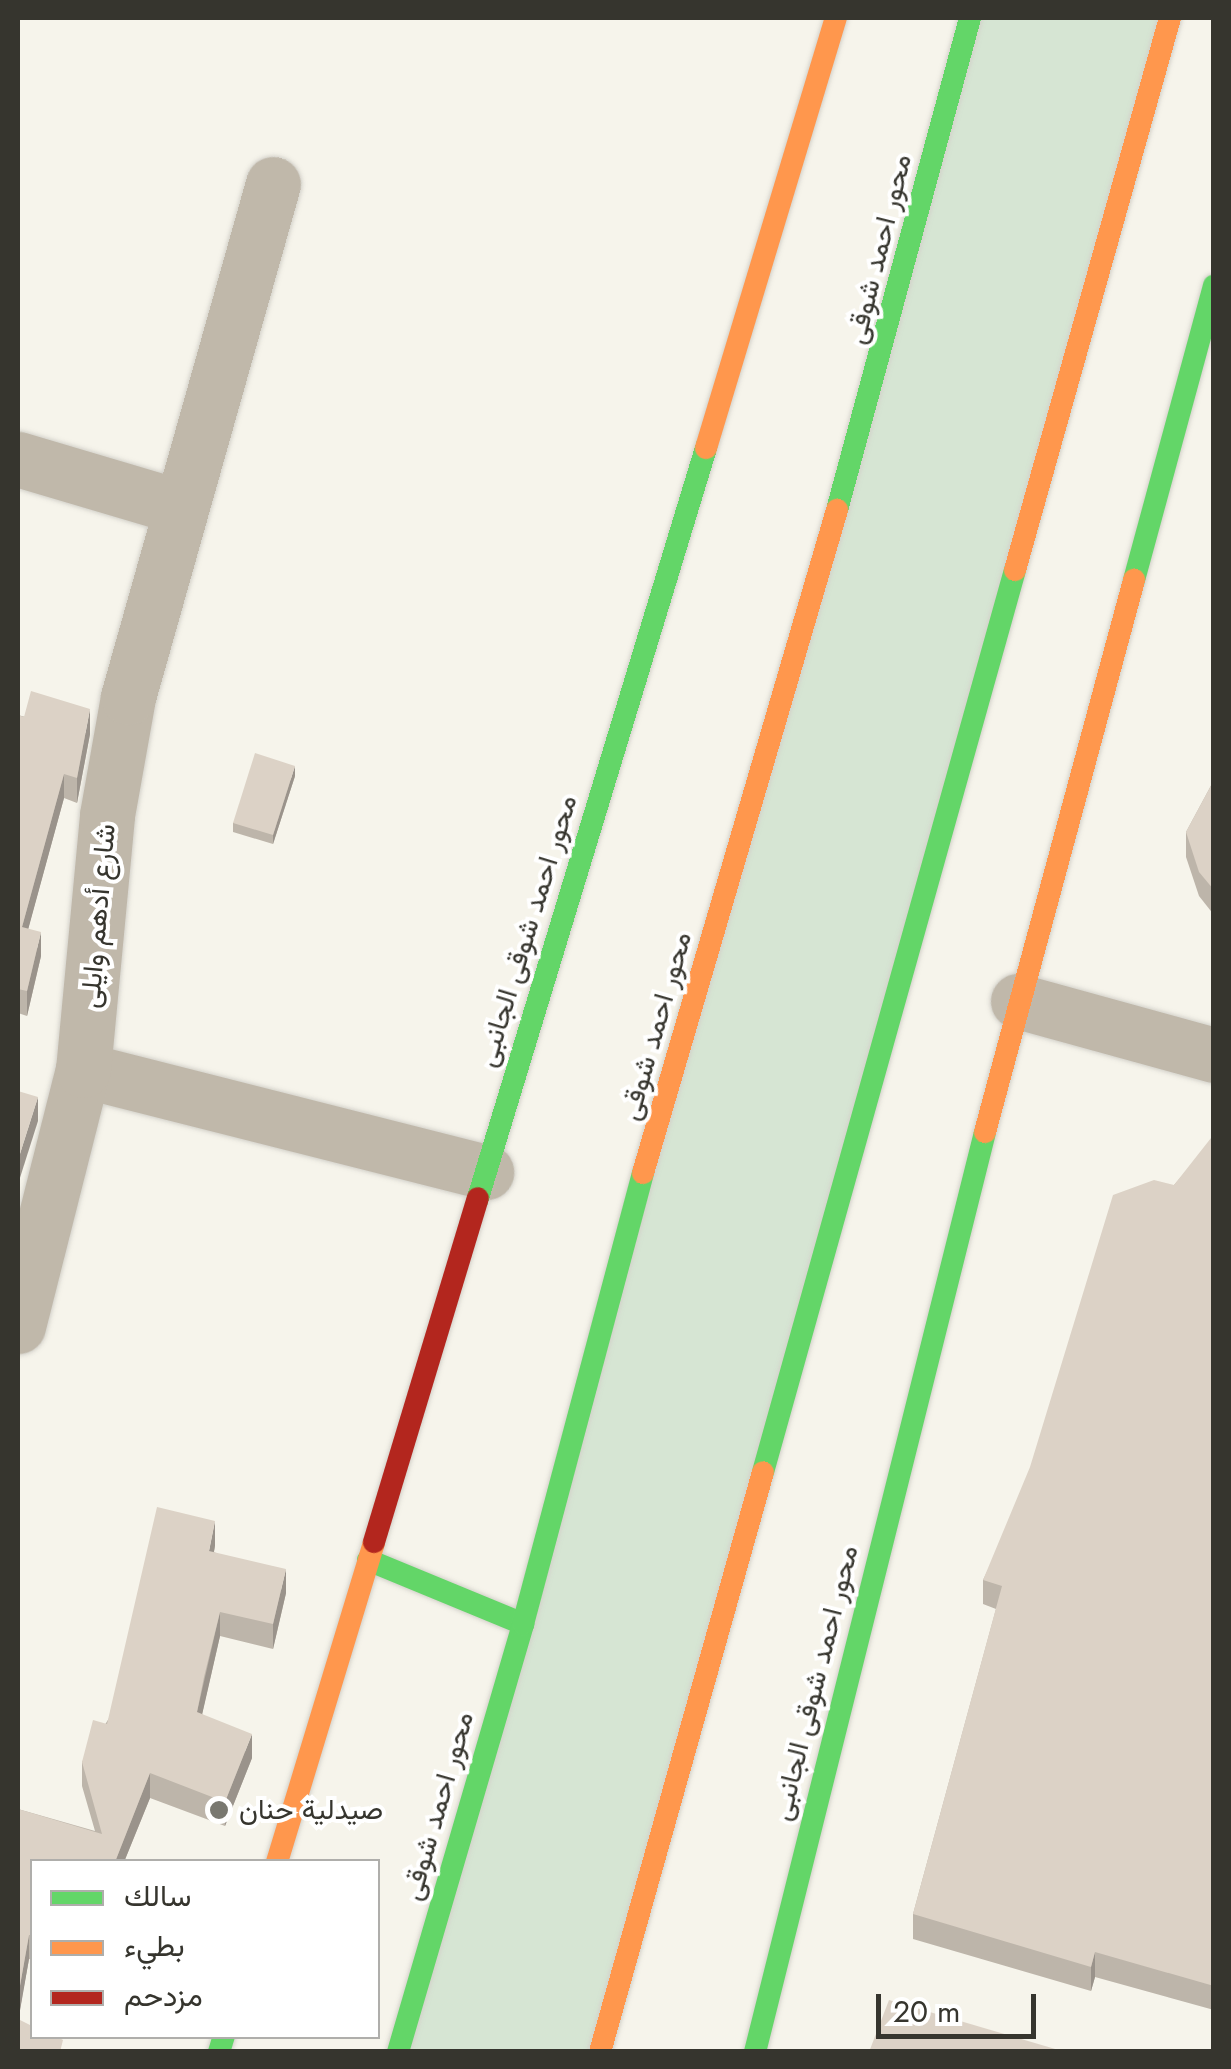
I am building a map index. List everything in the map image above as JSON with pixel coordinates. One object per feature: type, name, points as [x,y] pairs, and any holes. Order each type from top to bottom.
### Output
[{"type":"main road","name":"محور احمد شوقى الجانبى","points":[[278,1859],[836,18]]},
{"type":"main road","name":"محور احمد شوقى","points":[[398,2052],[523,1624],[604,1312],[878,370],[970,18]]},
{"type":"main road","points":[[600,2052],[1170,18]]},
{"type":"main road","name":"محور احمد شوقى الجانبى","points":[[754,2052],[1018,1000],[1214,286]]},
{"type":"main road","points":[[368,1560],[523,1624]]},
{"type":"street","name":"شارع أدهم وايلى","points":[[18,1326],[83,1070],[107,814],[128,697],[273,184]]},
{"type":"street","points":[[18,459],[180,506]]},
{"type":"street","points":[[1018,1000],[1214,1055]]},
{"type":"street","points":[[83,1070],[486,1172]]},
{"type":"green space","points":[[970,18],[1170,18],[600,2051],[398,2052]]},
{"type":"building","points":[[31,691],[90,709],[77,778],[64,774],[22,927],[41,932],[27,991],[18,989],[18,715],[24,717]]},
{"type":"building","points":[[255,753],[295,766],[273,835],[233,823]]},
{"type":"building","points":[[1214,780],[1214,890],[1199,872],[1186,832]]},
{"type":"building","points":[[18,1091],[38,1097],[18,1160]]},
{"type":"building","points":[[1211,1138],[1214,1986],[1095,1952],[1091,1967],[913,1914],[1002,1586],[983,1580],[1030,1467],[1113,1195],[1154,1180],[1174,1185]]},
{"type":"building","points":[[157,1507],[215,1521],[209,1551],[286,1569],[273,1624],[220,1612],[197,1712],[252,1734],[225,1802],[150,1773],[116,1859],[30,1859],[30,1935],[18,1997],[18,1809],[102,1834],[82,1762],[93,1720],[107,1724]]},
{"type":"building","points":[[889,2000],[1062,2051],[869,2052]]},
{"type":"building","points":[[18,2019],[30,2025],[30,2039],[63,2040],[60,2052],[18,2052]]},
{"type":"traffic: fast","points":[[837,510],[970,18]]},
{"type":"traffic: fast","points":[[1134,580],[1214,286]]},
{"type":"traffic: fast","points":[[478,1198],[706,448]]},
{"type":"traffic: fast","points":[[763,1472],[1015,570]]},
{"type":"traffic: fast","points":[[755,2052],[985,1132]]},
{"type":"traffic: fast","points":[[398,2052],[523,1624],[643,1173]]},
{"type":"traffic: fast","points":[[368,1560],[523,1624]]},
{"type":"traffic: fast","points":[[219,2052],[223,2039]]},
{"type":"traffic: slow","points":[[706,448],[836,18]]},
{"type":"traffic: slow","points":[[1015,570],[1170,18]]},
{"type":"traffic: slow","points":[[643,1173],[837,510]]},
{"type":"traffic: slow","points":[[985,1132],[1134,580]]},
{"type":"traffic: slow","points":[[600,2052],[763,1472]]},
{"type":"traffic: slow","points":[[278,1859],[374,1542]]},
{"type":"traffic: jam","points":[[374,1542],[478,1198]]},
{"type":"place","name":"صيدلية حنان","points":[[219,1810]]}]
